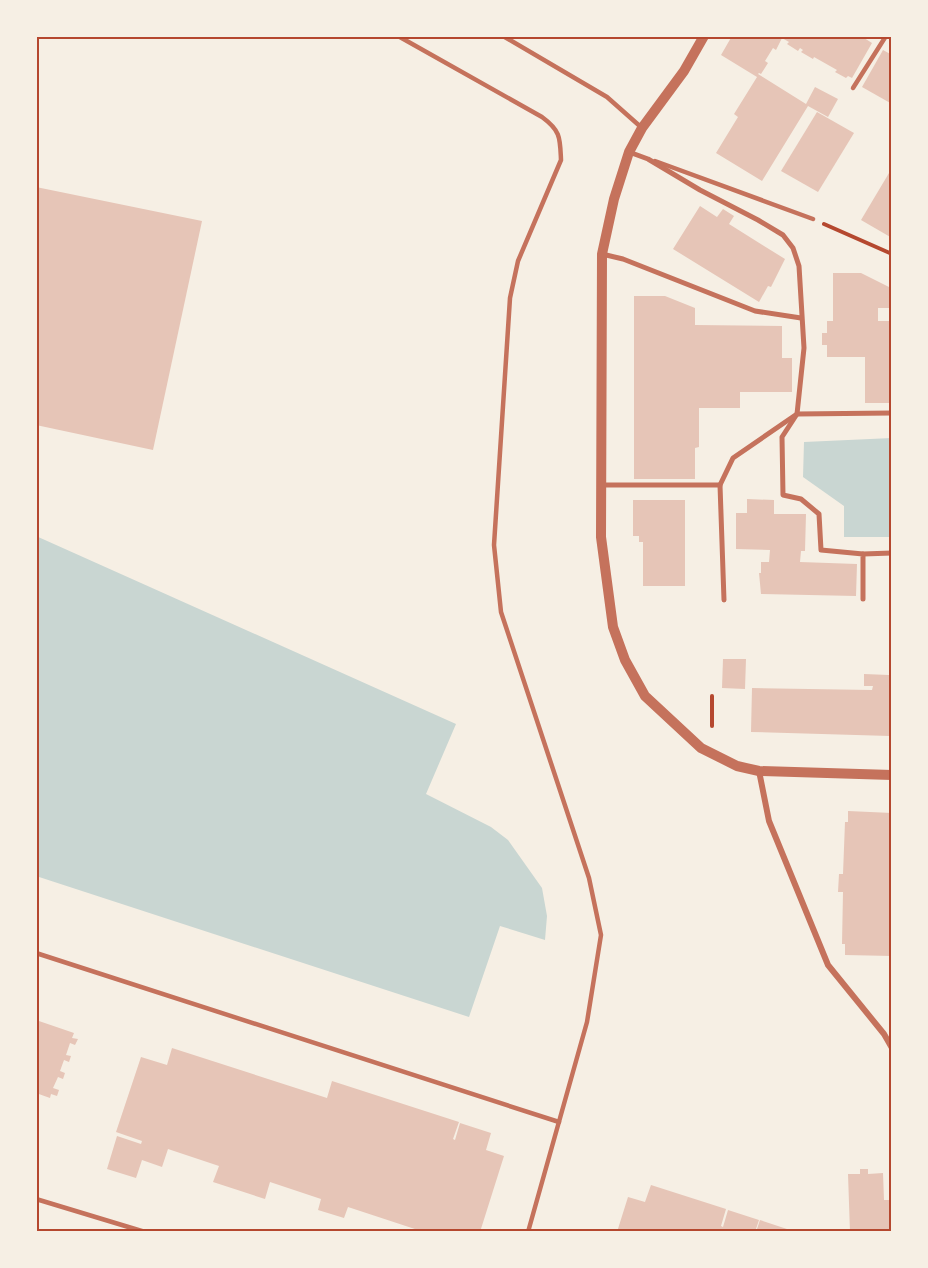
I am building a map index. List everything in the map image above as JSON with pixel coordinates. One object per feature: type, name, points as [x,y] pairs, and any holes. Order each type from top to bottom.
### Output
[{"type":"street","points":[[704,36],[684,71],[642,128],[629,152],[618,183],[602,254],[601,537],[613,627],[625,660],[645,696],[701,748],[737,766],[759,771],[892,775]]},
{"type":"street","points":[[629,152],[648,159],[700,190],[758,220],[783,236],[793,248],[799,266],[804,348],[797,414],[782,437],[783,495],[801,499],[819,514],[821,550],[863,554],[892,553]]},
{"type":"street","points":[[602,254],[623,258],[755,311],[801,318]]},
{"type":"street","points":[[724,600],[720,485],[733,458],[797,414],[892,413]]},
{"type":"street","points":[[601,485],[720,485]]},
{"type":"street","points":[[863,554],[863,599]]},
{"type":"street","points":[[759,771],[769,821],[828,965],[884,1034],[892,1048]]},
{"type":"lane","points":[[398,36],[542,117],[554,126],[560,142],[561,160],[518,261],[510,298],[494,545],[501,612],[589,878],[601,934],[587,1022],[528,1232]]},
{"type":"lane","points":[[503,36],[607,97],[642,128]]},
{"type":"lane","points":[[853,88],[886,36]]},
{"type":"lane","points":[[629,152],[813,219]]},
{"type":"lane","points":[[36,953],[559,1122]]},
{"type":"lane","points":[[36,1199],[145,1232]]},
{"type":"path","points":[[813,219],[892,254]]},
{"type":"path","points":[[712,696],[712,726]]},
{"type":"shaded area","points":[[892,438],[892,537],[844,537],[844,506],[803,477],[804,442]]},
{"type":"shaded area","points":[[36,536],[456,724],[426,794],[491,827],[508,840],[542,888],[547,916],[545,940],[500,926],[469,1017],[36,876]]},
{"type":"building","points":[[732,36],[861,36],[872,43],[852,78],[848,76],[846,78],[835,72],[837,70],[801,52],[803,50],[800,48],[798,51],[782,38],[776,50],[773,48],[765,61],[768,63],[761,74],[758,74],[806,104],[815,87],[838,99],[828,117],[808,106],[762,181],[716,153],[738,117],[734,114],[757,77],[721,55]]},
{"type":"building","points":[[883,50],[892,55],[892,104],[862,87]]},
{"type":"building","points":[[817,112],[854,133],[818,192],[781,171]]},
{"type":"building","points":[[892,168],[892,238],[861,220]]},
{"type":"building","points":[[36,187],[202,221],[153,450],[36,425]]},
{"type":"building","points":[[700,206],[717,217],[723,209],[734,216],[729,224],[785,259],[771,287],[768,286],[759,302],[673,249]]},
{"type":"building","points":[[833,273],[861,273],[891,288],[891,308],[878,308],[878,321],[892,321],[892,403],[865,403],[865,357],[827,357],[827,345],[822,345],[822,333],[827,333],[827,321],[833,321]]},
{"type":"building","points":[[634,296],[665,296],[695,308],[695,325],[782,326],[782,358],[792,358],[792,392],[740,392],[740,408],[699,408],[699,447],[695,448],[695,479],[634,479]]},
{"type":"building","points":[[747,499],[774,500],[774,514],[806,514],[805,551],[801,551],[800,562],[857,564],[856,596],[761,594],[759,573],[761,573],[761,562],[769,562],[770,550],[736,549],[736,513],[747,513]]},
{"type":"building","points":[[633,500],[685,500],[685,586],[643,586],[643,542],[639,542],[639,536],[633,536]]},
{"type":"building","points":[[889,651],[892,651],[892,733],[890,736],[751,732],[752,688],[872,690],[873,686],[864,686],[864,674],[889,675]]},
{"type":"building","points":[[723,659],[746,659],[745,689],[722,688]]},
{"type":"building","points":[[848,811],[892,813],[892,956],[845,955],[845,944],[842,944],[843,892],[838,892],[839,874],[843,874],[845,822],[848,822]]},
{"type":"building","points":[[36,1020],[74,1033],[72,1038],[78,1039],[75,1045],[70,1043],[66,1055],[71,1056],[69,1062],[64,1060],[60,1071],[65,1073],[63,1079],[58,1077],[53,1088],[59,1090],[57,1096],[51,1094],[50,1098],[36,1093]]},
{"type":"building","points":[[172,1048],[327,1098],[332,1081],[459,1122],[453,1139],[455,1140],[460,1123],[491,1133],[486,1150],[504,1156],[480,1232],[424,1232],[348,1207],[344,1218],[318,1210],[321,1199],[270,1182],[265,1199],[213,1182],[219,1166],[168,1149],[162,1167],[142,1160],[136,1178],[107,1169],[117,1136],[141,1144],[142,1141],[116,1132],[141,1057],[167,1065]]},
{"type":"building","points":[[860,1169],[868,1169],[868,1174],[883,1173],[884,1200],[892,1200],[892,1232],[850,1232],[848,1174],[860,1174]]},
{"type":"building","points":[[651,1185],[726,1209],[721,1226],[723,1227],[728,1210],[759,1220],[755,1232],[617,1232],[628,1197],[645,1202]]},
{"type":"building","points":[[760,1220],[796,1232],[756,1232]]}]
